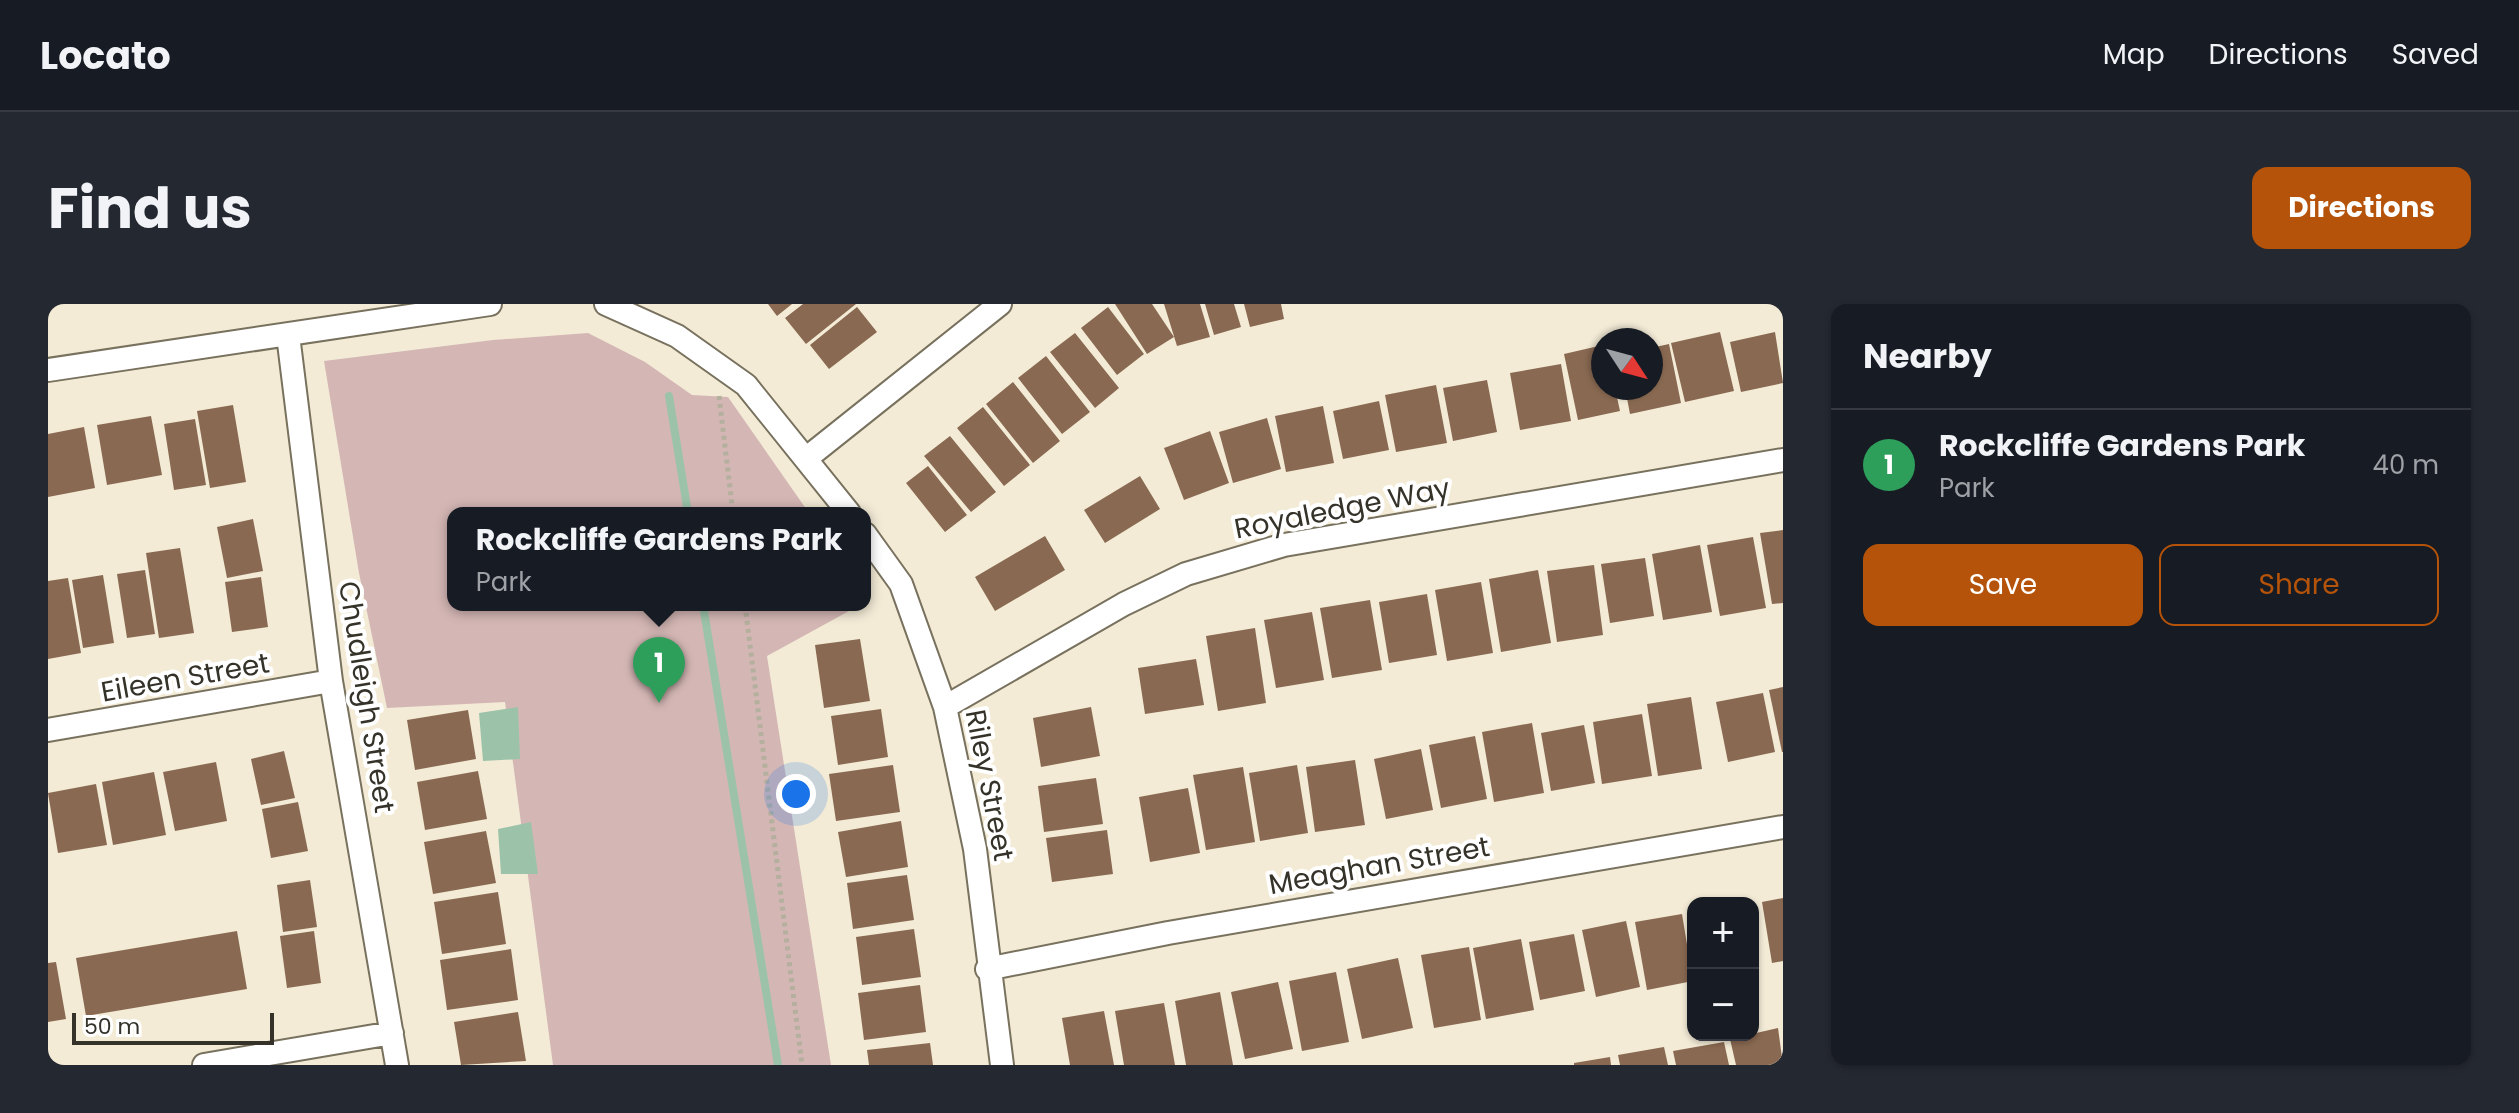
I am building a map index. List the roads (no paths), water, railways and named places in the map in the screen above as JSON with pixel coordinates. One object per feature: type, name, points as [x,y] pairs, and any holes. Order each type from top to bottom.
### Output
[{"type":"street","points":[[48,370],[490,304]]},
{"type":"street","points":[[606,304],[677,336],[746,385],[808,457],[845,507]]},
{"type":"street","points":[[808,457],[1000,304]]},
{"type":"street","name":"Chudleigh Street","points":[[288,335],[331,681],[397,1065]]},
{"type":"street","name":"Royaledge Way","points":[[945,707],[1136,598],[1186,574],[1284,545],[1783,460]]},
{"type":"street","name":"Riley Street","points":[[871,542],[901,584],[945,707],[975,849],[987,969],[1002,1065]]},
{"type":"street","name":"Eileen Street","points":[[48,730],[331,681]]},
{"type":"street","name":"Meaghan Street","points":[[987,969],[1199,927],[1783,827]]},
{"type":"street","points":[[204,1065],[392,1033]]},
{"type":"waterway","points":[[669,396],[687,507]]},
{"type":"waterway","points":[[704,611],[778,1065]]},
{"type":"place","name":"Rockcliffe Gardens Park","points":[[659,703]]}]
